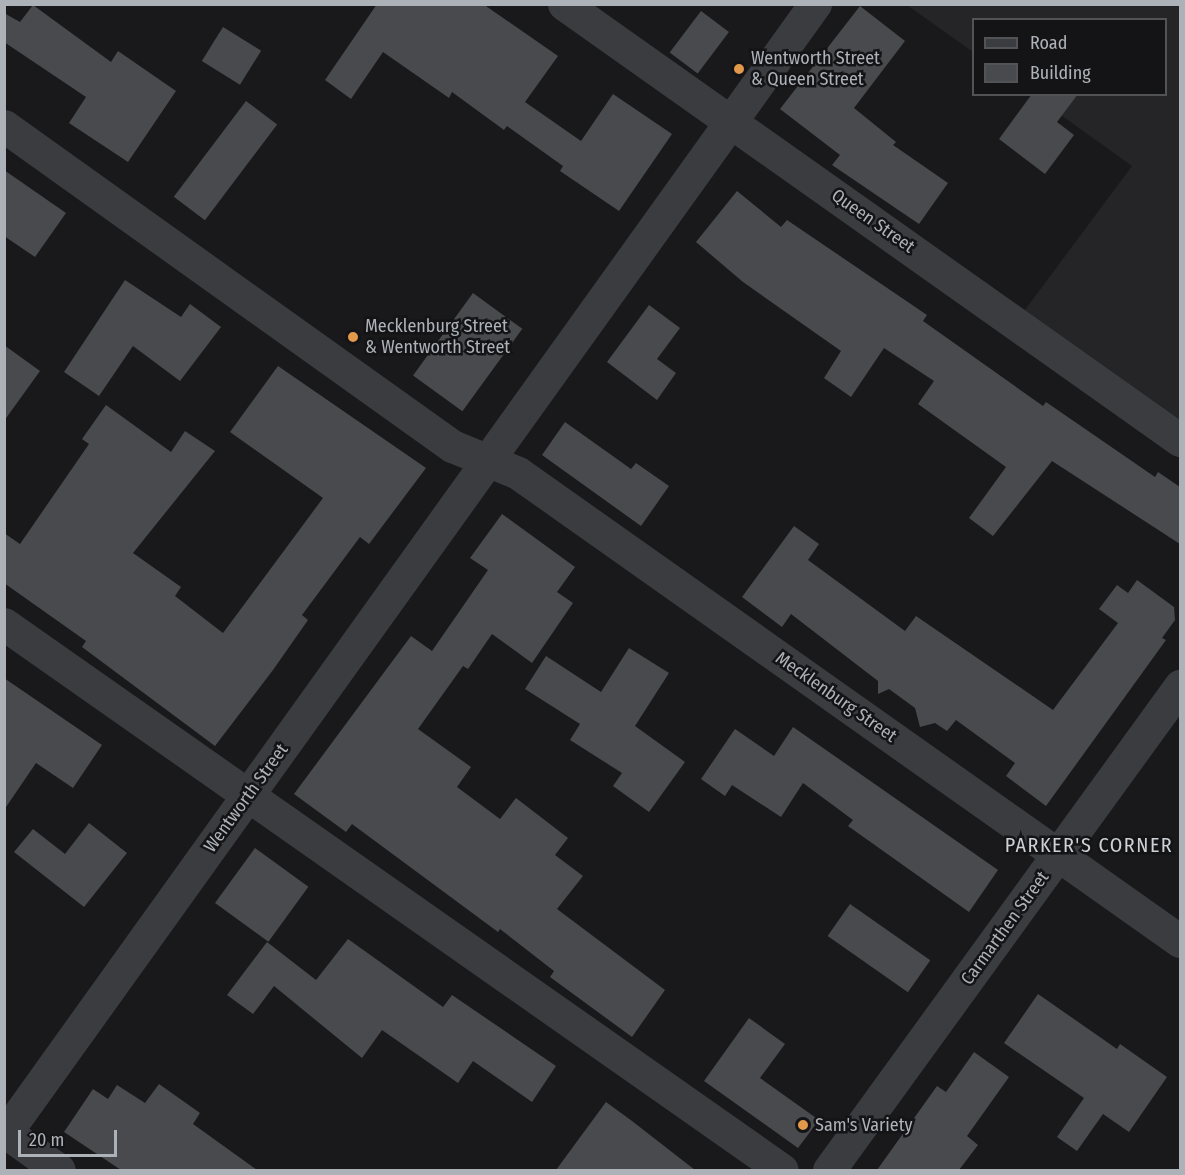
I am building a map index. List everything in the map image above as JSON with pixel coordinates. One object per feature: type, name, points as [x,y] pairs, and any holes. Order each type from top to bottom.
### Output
[{"type":"street","name":"Queen Street","points":[[564,4],[1180,440]]},
{"type":"street","name":"Wentworth Street","points":[[5,1133],[815,4]]},
{"type":"street","name":"Mecklenburg Street","points":[[4,126],[452,446],[518,473],[1180,941]]},
{"type":"street","points":[[4,624],[782,1170]]},
{"type":"street","name":"Carmarthen Street","points":[[829,1170],[1180,686]]},
{"type":"street","points":[[5,1133],[59,1170]]},
{"type":"shaded area","points":[[907,5],[1180,5],[1180,440],[1016,322],[1132,166],[1034,96],[1167,96],[1167,18],[972,18],[972,51]]},
{"type":"building","points":[[377,4],[483,4],[558,56],[525,102],[581,141],[613,94],[672,134],[619,211],[560,171],[563,166],[507,126],[504,130],[452,92],[449,98],[383,52],[351,99],[325,80]]},
{"type":"building","points":[[33,5],[111,62],[118,51],[176,91],[128,162],[69,123],[86,97],[4,42],[4,13],[20,22]]},
{"type":"building","points":[[860,6],[905,41],[854,108],[896,142],[893,145],[948,183],[919,224],[832,165],[840,155],[780,109]]},
{"type":"building","points":[[701,11],[729,32],[698,74],[670,53]]},
{"type":"building","points":[[223,27],[261,51],[240,85],[202,61]]},
{"type":"building","points":[[1031,96],[1076,96],[1057,122],[1074,135],[1045,174],[999,139]]},
{"type":"building","points":[[246,101],[277,124],[205,220],[174,197]]},
{"type":"building","points":[[4,170],[66,213],[35,257],[4,236]]},
{"type":"building","points":[[737,191],[781,227],[787,220],[927,315],[923,321],[1043,406],[1046,402],[1155,477],[1158,472],[1180,487],[1180,544],[1052,461],[993,536],[969,518],[1006,467],[918,404],[934,381],[884,348],[851,397],[824,378],[841,351],[743,282],[696,242]]},
{"type":"building","points":[[125,280],[181,317],[190,304],[221,327],[180,381],[133,346],[99,396],[64,372]]},
{"type":"building","points":[[473,293],[522,329],[462,411],[413,376]]},
{"type":"building","points":[[649,305],[680,328],[657,359],[676,373],[657,400],[607,362]]},
{"type":"building","points":[[4,345],[40,371],[4,421]]},
{"type":"building","points":[[278,366],[426,468],[369,544],[360,537],[302,615],[308,620],[215,746],[82,647],[86,641],[4,583],[4,533],[20,544],[89,444],[82,439],[106,405],[171,452],[185,431],[215,451],[133,553],[181,587],[175,596],[223,633],[323,498],[230,432]]},
{"type":"building","points":[[565,422],[631,469],[636,463],[669,486],[641,526],[542,455]]},
{"type":"building","points":[[502,514],[575,567],[557,592],[573,603],[532,663],[492,634],[468,669],[463,666],[418,729],[471,767],[457,787],[500,819],[516,798],[568,838],[555,855],[583,876],[557,909],[665,990],[632,1037],[550,977],[554,971],[500,929],[498,932],[352,824],[346,832],[294,794],[411,636],[432,651],[488,570],[470,558]]},
{"type":"building","points":[[794,526],[819,544],[808,560],[905,631],[916,616],[1053,710],[1118,623],[1099,609],[1117,585],[1128,593],[1137,580],[1174,607],[1175,620],[1162,638],[1166,640],[1046,806],[1006,776],[1015,763],[956,720],[947,731],[935,723],[920,727],[915,708],[889,689],[878,694],[878,681],[791,614],[782,627],[742,597]]},
{"type":"building","points":[[629,648],[669,673],[635,726],[685,762],[649,812],[613,786],[622,773],[570,740],[580,724],[525,689],[546,656],[601,692]]},
{"type":"building","points":[[4,678],[102,745],[73,788],[36,763],[4,810]]},
{"type":"building","points":[[793,727],[998,870],[969,912],[848,826],[853,820],[803,783],[781,817],[732,785],[725,796],[701,779],[735,729],[774,756]]},
{"type":"building","points":[[89,823],[127,853],[84,907],[14,852],[33,829],[65,854]]},
{"type":"building","points":[[255,848],[308,887],[268,942],[215,903]]},
{"type":"building","points":[[850,904],[930,960],[908,992],[828,936]]},
{"type":"building","points":[[348,939],[443,1007],[452,995],[556,1066],[532,1102],[473,1061],[458,1083],[382,1030],[362,1058],[274,986],[253,1014],[227,995],[267,942],[316,980]]},
{"type":"building","points":[[1038,994],[1117,1049],[1120,1044],[1167,1077],[1129,1132],[1103,1114],[1077,1151],[1057,1137],[1084,1098],[1004,1043]]},
{"type":"building","points":[[749,1018],[785,1044],[760,1078],[819,1120],[798,1148],[704,1081]]},
{"type":"building","points":[[974,1052],[1009,1077],[967,1136],[978,1145],[959,1170],[877,1170],[937,1086],[946,1092]]},
{"type":"building","points":[[159,1084],[200,1113],[193,1124],[257,1170],[121,1170],[64,1132],[93,1089],[108,1099],[117,1085],[145,1103]]},
{"type":"building","points":[[606,1102],[632,1121],[695,1170],[556,1170]]},
{"type":"place","name":"Wentworth Street & Queen Street","points":[[739,69]]},
{"type":"place","name":"Mecklenburg Street & Wentworth Street","points":[[353,337]]},
{"type":"place","name":"Sam's Variety","points":[[803,1125]]},
{"type":"district","name":"PARKER'S CORNER","points":[[1089,845]]}]
